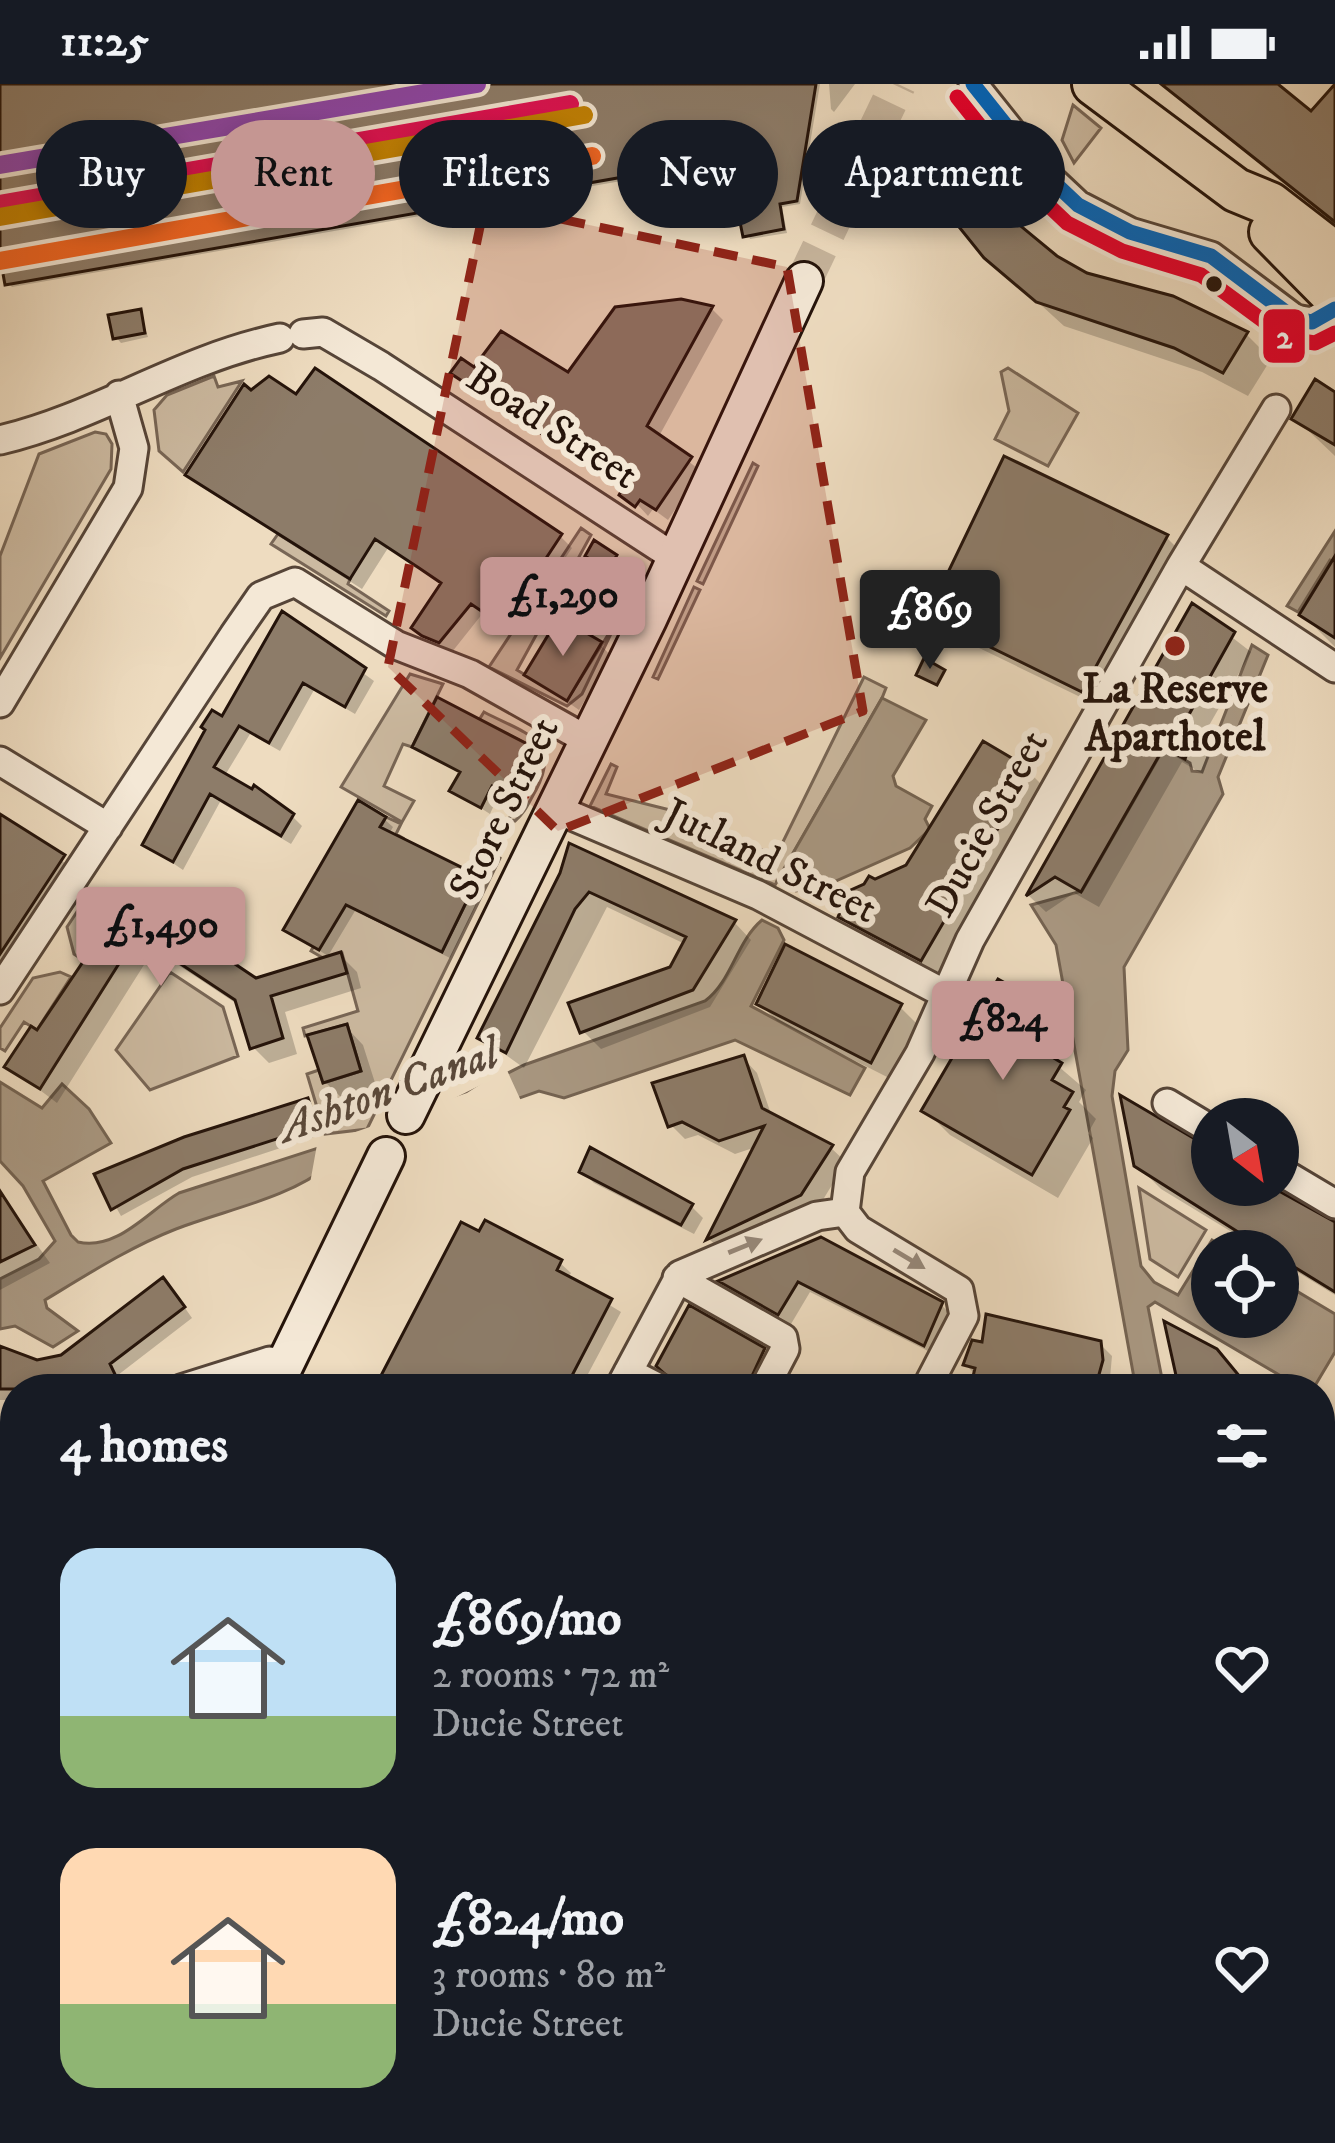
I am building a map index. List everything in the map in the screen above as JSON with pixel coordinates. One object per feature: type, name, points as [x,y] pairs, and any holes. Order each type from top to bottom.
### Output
[{"type":"main road","points":[[1094,84],[1236,190],[1270,204],[1335,254]]},
{"type":"main road","points":[[1236,190],[1329,308]]},
{"type":"street","points":[[973,84],[1044,173],[1086,210],[1130,232],[1211,256],[1288,316],[1307,323],[1329,308]]},
{"type":"street","name":"Store Street","points":[[406,1114],[677,559],[804,281]]},
{"type":"street","name":"Boad Street","points":[[119,395],[210,355],[326,333],[677,559]]},
{"type":"street","points":[[0,440],[42,430],[119,395],[134,448],[128,488],[0,703]]},
{"type":"street","name":"Ducie Street","points":[[845,1212],[850,1172],[920,1053],[987,908],[1180,566],[1276,409]]},
{"type":"street","points":[[1180,566],[1335,668]]},
{"type":"street","points":[[0,990],[261,596],[282,584],[300,584],[396,645],[470,674],[589,741]]},
{"type":"street","points":[[0,761],[108,827]]},
{"type":"street","name":"Jutland Street","points":[[556,809],[758,895],[945,994]]},
{"type":"street","points":[[1167,1103],[1191,1117]]},
{"type":"street","points":[[279,1374],[386,1156]]},
{"type":"street","points":[[1299,1183],[1335,1204]]},
{"type":"street","points":[[626,1374],[677,1279],[817,1216],[845,1212],[858,1228],[956,1287],[965,1311],[934,1374]]},
{"type":"street","points":[[677,1279],[779,1334],[786,1345],[772,1374]]},
{"type":"street","points":[[229,1374],[270,1361],[276,1374]]},
{"type":"highlighted area","points":[[485,203],[787,267],[863,711],[558,831],[388,667]]},
{"type":"shaded area","points":[[1073,105],[1101,128],[1074,163],[1065,146]]},
{"type":"shaded area","points":[[1008,368],[1078,413],[1048,466],[995,439],[1009,411],[1001,372]]},
{"type":"shaded area","points":[[214,376],[218,387],[242,381],[183,472],[159,451],[154,410],[167,395]]},
{"type":"shaded area","points":[[95,432],[106,434],[112,444],[111,469],[0,658],[0,556],[39,454]]},
{"type":"shaded area","points":[[753,463],[758,466],[703,584],[697,581]]},
{"type":"shaded area","points":[[581,528],[591,535],[517,670],[567,700],[618,619],[582,694],[567,706],[489,667]]},
{"type":"shaded area","points":[[1335,531],[1335,562],[1330,560],[1298,612],[1287,606]]},
{"type":"shaded area","points":[[278,534],[350,579],[348,584],[389,611],[386,616],[271,544]]},
{"type":"shaded area","points":[[694,587],[700,590],[658,679],[653,677]]},
{"type":"shaded area","points":[[1252,645],[1268,655],[1218,777],[1223,794],[1124,967],[1128,1050],[1115,1071],[1112,1096],[1141,1266],[1154,1282],[1178,1295],[1191,1274],[1191,1323],[1155,1302],[1148,1307],[1161,1374],[1133,1374],[1056,945],[1031,905],[1082,891],[1164,748],[1190,763],[1192,771],[1202,772]]},
{"type":"shaded area","points":[[410,674],[443,684],[412,747],[403,744],[384,786],[414,801],[402,822],[341,787]]},
{"type":"shaded area","points":[[864,677],[886,688],[882,698],[775,885],[590,806],[611,764],[617,767],[606,794],[674,811],[776,856]]},
{"type":"shaded area","points":[[882,698],[926,720],[893,776],[896,786],[932,806],[925,819],[930,829],[910,848],[829,884],[796,891],[777,881]]},
{"type":"shaded area","points":[[484,712],[525,732],[542,748],[543,773],[515,821],[509,819],[518,800],[506,793],[531,746],[479,720]]},
{"type":"shaded area","points":[[386,817],[401,824],[396,834],[403,838],[367,915],[442,951],[491,853],[500,858],[367,1129],[325,1134],[307,1074],[319,1070],[323,1083],[361,1071],[347,1024],[305,1036],[303,1028],[358,1011],[342,953],[323,958],[311,951]]},
{"type":"shaded area","points":[[92,889],[120,907],[83,960],[74,954],[67,927]]},
{"type":"shaded area","points":[[762,920],[778,928],[784,940],[751,1006],[865,1068],[850,1095],[735,1040],[564,1098],[539,1091],[330,1165],[276,1195],[176,1229],[126,1253],[45,1300],[47,1308],[78,1331],[53,1347],[15,1326],[0,1329],[0,1279],[39,1259],[55,1241],[23,1186],[0,1161],[0,1082],[42,1108],[62,1084],[89,1109],[111,1143],[43,1181],[78,1242],[106,1241],[179,1193],[430,1112],[524,1065],[705,1001]]},
{"type":"shaded area","points":[[60,972],[71,977],[37,1030],[24,1022],[5,1051],[0,1048],[0,1028],[33,978]]},
{"type":"shaded area","points":[[170,972],[223,1007],[238,1056],[150,1090],[116,1050]]},
{"type":"shaded area","points":[[1139,1188],[1206,1230],[1191,1230],[1191,1255],[1178,1277],[1150,1259]]},
{"type":"shaded area","points":[[1299,1293],[1335,1314],[1335,1352],[1322,1374],[1277,1374],[1216,1338],[1299,1338]]},
{"type":"pier","points":[[506,1068],[522,1103],[339,1168],[309,1189],[318,1139],[344,1136],[467,1093]]},
{"type":"building","points":[[0,84],[816,84],[810,120],[802,120],[797,201],[780,204],[784,229],[743,237],[741,228],[778,228],[778,120],[617,120],[617,178],[593,182],[593,120],[399,120],[399,216],[375,220],[375,120],[211,120],[211,228],[331,228],[5,285],[0,257]]},
{"type":"building","points":[[1161,84],[1278,84],[1311,111],[1335,84],[1335,222]]},
{"type":"building","points":[[960,228],[1023,228],[1087,273],[1173,296],[1248,332],[1223,373],[1174,348],[1036,302],[984,258]]},
{"type":"building","points":[[681,299],[713,306],[647,426],[692,457],[656,510],[640,500],[635,507],[619,495],[623,488],[450,373],[461,358],[474,367],[501,331],[568,372],[615,307]]},
{"type":"building","points":[[141,309],[145,333],[113,339],[108,315]]},
{"type":"building","points":[[315,368],[562,534],[502,625],[471,604],[439,643],[422,636],[411,628],[441,583],[419,568],[375,539],[350,579],[185,475],[244,384],[251,390],[269,376],[296,394]]},
{"type":"building","points":[[1315,379],[1335,392],[1335,445],[1291,419]]},
{"type":"building","points":[[1004,456],[1168,535],[1082,692],[927,616]]},
{"type":"building","points":[[594,540],[617,555],[608,571],[585,556]]},
{"type":"building","points":[[1335,556],[1335,638],[1299,615]]},
{"type":"building","points":[[1192,603],[1235,632],[1182,727],[1194,734],[1185,759],[1164,747],[1081,892],[1055,877],[1026,896]]},
{"type":"building","points":[[282,611],[366,668],[345,707],[303,683],[269,743],[239,726],[214,767],[252,789],[254,785],[294,814],[281,836],[210,794],[173,862],[142,845],[205,730],[201,727],[212,710],[222,716]]},
{"type":"building","points":[[559,617],[602,642],[567,701],[524,675]]},
{"type":"building","points":[[924,658],[945,670],[937,685],[916,675]]},
{"type":"building","points":[[437,697],[531,746],[506,794],[492,786],[481,808],[449,791],[460,772],[412,747]]},
{"type":"building","points":[[983,741],[1032,770],[921,961],[838,917],[840,912],[824,902],[864,884],[869,876],[875,879],[906,865]]},
{"type":"building","points":[[358,800],[386,817],[380,827],[479,876],[442,952],[346,905],[319,950],[283,930]]},
{"type":"building","points":[[0,814],[65,855],[0,954]]},
{"type":"building","points":[[569,843],[736,920],[693,990],[580,1033],[568,1003],[670,967],[686,937],[589,892],[575,909],[506,1053],[477,1038],[560,873]]},
{"type":"building","points":[[120,907],[142,923],[153,909],[256,978],[341,952],[347,973],[271,996],[283,1038],[250,1049],[235,1000],[137,935],[40,1089],[4,1067],[31,1026],[37,1030]]},
{"type":"building","points":[[785,944],[902,1004],[871,1063],[756,1004]]},
{"type":"building","points":[[998,979],[1044,1005],[1024,1040],[1062,1063],[1052,1080],[1073,1092],[1064,1107],[1070,1110],[1032,1175],[921,1111]]},
{"type":"building","points":[[347,1024],[361,1071],[323,1083],[307,1035]]},
{"type":"building","points":[[744,1055],[762,1108],[833,1145],[801,1195],[706,1240],[764,1126],[719,1141],[682,1122],[668,1127],[652,1083]]},
{"type":"building","points":[[1120,1095],[1191,1137],[1191,1202],[1134,1166]]},
{"type":"building","points":[[308,1098],[317,1126],[183,1169],[111,1210],[94,1174],[184,1137]]},
{"type":"building","points":[[590,1147],[693,1204],[681,1225],[579,1172]]},
{"type":"building","points":[[0,1191],[35,1245],[0,1262]]},
{"type":"building","points":[[1299,1202],[1335,1222],[1335,1292],[1299,1270],[1299,1230],[1235,1230],[1197,1206],[1299,1206]]},
{"type":"building","points":[[485,1220],[562,1260],[557,1270],[612,1299],[573,1374],[382,1374],[461,1222],[479,1231]]},
{"type":"building","points":[[821,1237],[943,1302],[924,1346],[798,1282],[778,1315],[718,1281]]},
{"type":"building","points":[[163,1277],[185,1307],[110,1364],[115,1374],[0,1374],[0,1346],[37,1360],[61,1355]]},
{"type":"building","points":[[689,1305],[765,1348],[753,1374],[665,1374],[656,1366]]},
{"type":"building","points":[[986,1314],[1101,1341],[1103,1360],[1099,1374],[974,1374],[975,1368],[963,1365],[972,1340],[982,1342]]},
{"type":"building","points":[[1164,1321],[1217,1349],[1238,1374],[1176,1374]]},
{"type":"tunnel","points":[[804,281],[898,84]]},
{"type":"transit line","points":[[0,165],[477,84]]},
{"type":"transit line","points":[[973,84],[1044,173],[1078,205],[1130,232],[1211,256],[1295,319],[1312,322],[1335,309]]},
{"type":"transit line","name":"2","points":[[957,97],[1028,186],[1067,223],[1122,251],[1201,275],[1288,339],[1315,343],[1335,333]]},
{"type":"transit line","points":[[0,204],[570,104]]},
{"type":"transit line","points":[[0,217],[584,115]]},
{"type":"transit line","points":[[0,261],[399,190]]},
{"type":"place","name":"La Reserve Aparthotel","points":[[1175,646]]},
{"type":"water label","name":"Ashton Canal","points":[[389,1091]]}]
